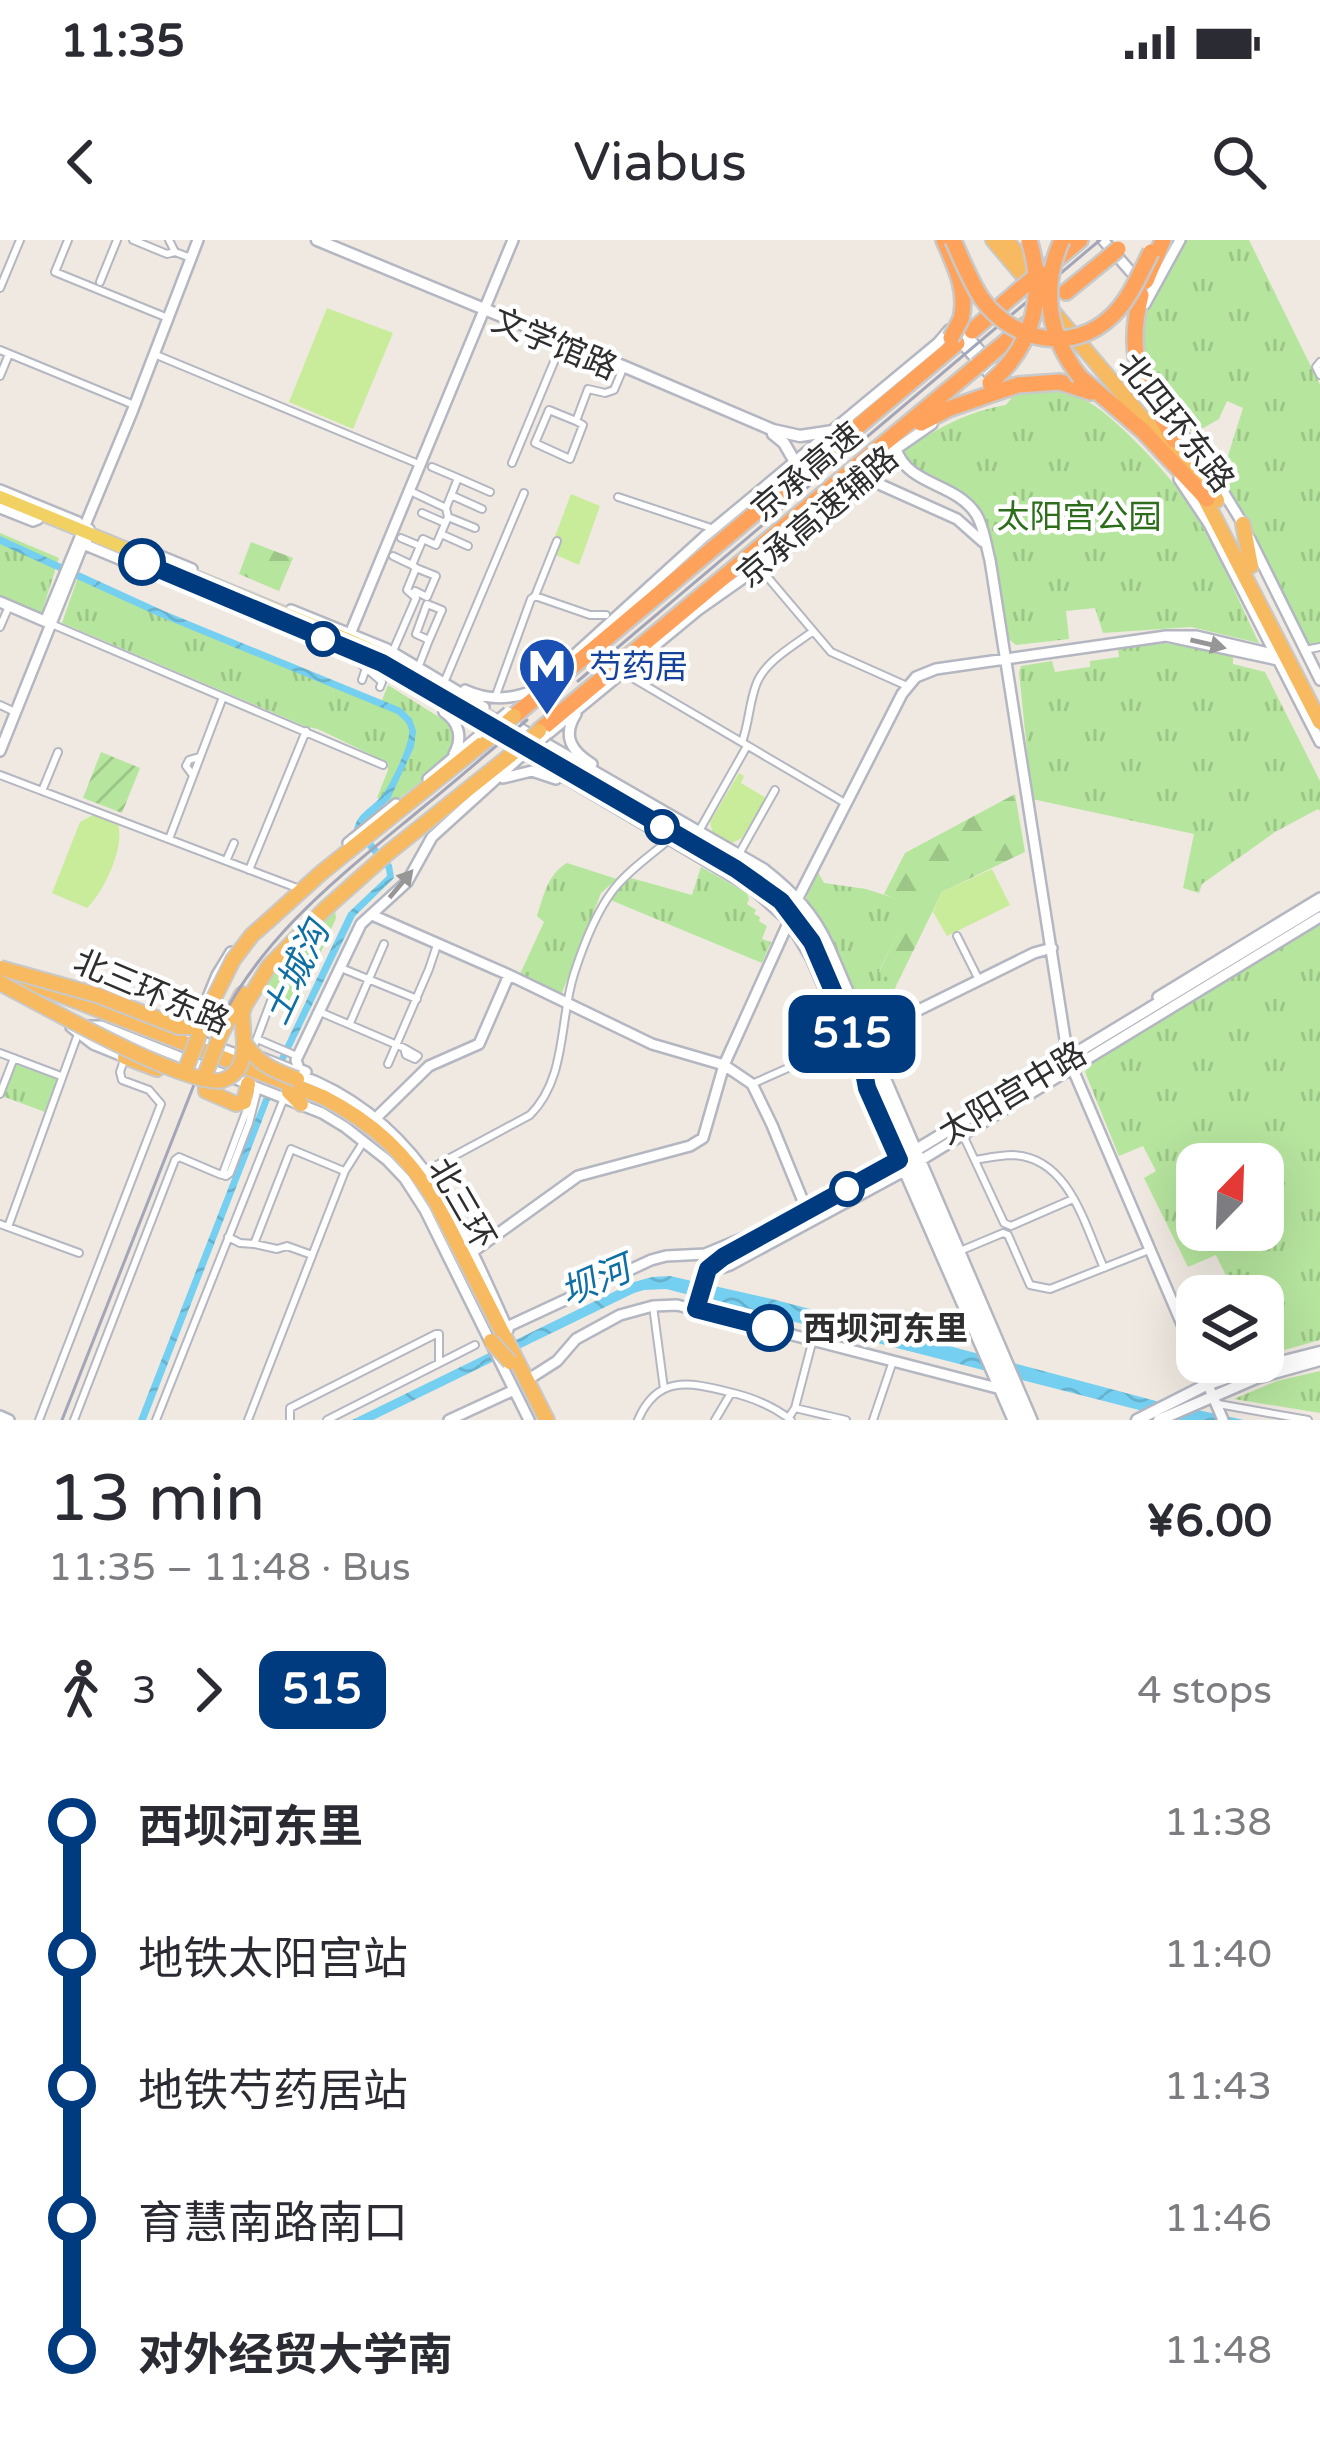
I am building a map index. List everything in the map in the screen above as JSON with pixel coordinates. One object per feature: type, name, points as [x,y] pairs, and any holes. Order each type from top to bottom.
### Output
[{"type":"highway","points":[[940,240],[962,285],[957,330]]},
{"type":"highway","points":[[953,240],[994,314],[1017,331],[1044,339],[1074,338],[1107,321],[1158,244]]},
{"type":"highway","name":"北四环东路","points":[[993,240],[1168,446],[1207,499],[1320,722]]},
{"type":"highway","name":"北四环东路","points":[[1006,240],[1214,494],[1320,702]]},
{"type":"highway","points":[[1006,389],[1035,313],[1036,268],[1029,240]]},
{"type":"highway","points":[[1064,240],[1050,281],[1050,315],[1060,346],[1079,377],[1143,431],[1207,499]]},
{"type":"highway","points":[[1048,266],[1064,240]]},
{"type":"highway","name":"京承高速","points":[[517,730],[626,621],[916,376],[957,330],[1018,291],[1079,240]]},
{"type":"highway","points":[[1158,244],[1133,338],[1135,360],[1149,395],[1174,440]]},
{"type":"highway","name":"京承高速","points":[[517,730],[633,654],[892,446],[1115,246]]},
{"type":"highway","points":[[892,446],[947,409],[1006,389],[1060,382],[1104,399]]},
{"type":"highway","points":[[1209,524],[1229,541]]},
{"type":"highway","points":[[1243,524],[1252,566]]},
{"type":"highway","points":[[1270,622],[1276,655]]},
{"type":"highway","points":[[0,976],[97,995],[190,1027],[204,1018],[232,960],[252,935],[354,842],[406,803],[481,735],[517,730]]},
{"type":"highway","points":[[0,976],[116,1045],[208,1081],[226,1079],[243,1061],[237,1052],[245,1005],[269,967],[324,910],[434,819],[517,730]]},
{"type":"highway","points":[[406,803],[423,784]]},
{"type":"highway","points":[[434,819],[476,799]]},
{"type":"highway","points":[[298,886],[321,872]]},
{"type":"highway","points":[[125,1057],[182,1074],[237,962],[284,906]]},
{"type":"highway","points":[[261,1078],[244,1102],[236,1104],[206,1091],[205,1075],[244,991],[295,929],[324,910]]},
{"type":"highway","points":[[0,976],[182,1046]]},
{"type":"highway","points":[[0,976],[182,1046]]},
{"type":"highway","points":[[75,1001],[118,1011]]},
{"type":"highway","points":[[76,1029],[78,1021],[100,1018]]},
{"type":"highway","name":"北三环东路","points":[[182,1046],[237,1052]]},
{"type":"highway","points":[[237,1052],[291,1078],[302,1104]]},
{"type":"highway","name":"北三环","points":[[237,1052],[261,1078],[291,1078],[354,1107],[389,1135],[436,1202],[497,1336]]},
{"type":"highway","name":"北三环","points":[[291,1078],[355,1124],[409,1174],[497,1336]]},
{"type":"highway","points":[[436,1202],[452,1214]]},
{"type":"highway","points":[[497,1336],[543,1419]]},
{"type":"main road","name":"文学馆路","points":[[304,240],[348,250]]},
{"type":"main road","name":"文学馆路","points":[[317,240],[775,435],[795,461]]},
{"type":"main road","name":"文学馆路","points":[[483,310],[772,430],[793,435],[832,431]]},
{"type":"main road","points":[[0,500],[309,636],[348,642]]},
{"type":"main road","points":[[0,500],[379,656],[517,730],[752,871]]},
{"type":"main road","points":[[379,656],[416,664]]},
{"type":"main road","points":[[517,730],[673,837],[736,869],[794,909],[1022,1420]]},
{"type":"main road","points":[[738,853],[818,938],[864,1036],[909,1158]]},
{"type":"main road","points":[[736,869],[752,888]]},
{"type":"main road","name":"太阳宫中路","points":[[1069,1061],[1130,1030],[1316,910]]},
{"type":"main road","name":"太阳宫中路","points":[[709,1275],[808,1209],[849,1197],[1316,910]]},
{"type":"main road","points":[[842,976],[843,996]]},
{"type":"main road","points":[[861,1056],[867,1088]]},
{"type":"main road","name":"太阳宫中路","points":[[709,1275],[713,1264],[735,1250],[909,1158]]},
{"type":"main road","points":[[699,1307],[709,1275]]},
{"type":"main road","points":[[1160,1420],[1320,1356]]},
{"type":"main road","points":[[1138,1420],[1181,1398],[1212,1397]]},
{"type":"street","points":[[0,288],[20,240]]},
{"type":"street","points":[[68,240],[55,272],[100,286],[164,316]]},
{"type":"street","points":[[100,286],[117,240]]},
{"type":"street","points":[[133,240],[191,258]]},
{"type":"street","points":[[169,240],[175,252]]},
{"type":"street","points":[[0,751],[198,240]]},
{"type":"street","points":[[450,760],[457,749],[457,724],[393,681],[348,642],[410,491],[426,466],[513,240]]},
{"type":"street","points":[[1115,246],[1146,290],[1180,240]]},
{"type":"street","name":"北四环东路","points":[[1146,290],[1138,332],[1147,378],[1243,524],[1320,680]]},
{"type":"street","points":[[957,330],[1006,389]]},
{"type":"street","name":"京承高速辅路","points":[[291,1078],[361,924],[407,882],[432,837],[488,787],[535,690],[713,529],[957,330]]},
{"type":"street","points":[[512,463],[561,345]]},
{"type":"street","points":[[0,376],[4,352],[134,405]]},
{"type":"street","points":[[154,354],[490,492]]},
{"type":"street","points":[[1320,362],[1316,367],[1320,375]]},
{"type":"street","points":[[576,421],[588,388],[605,393],[614,390],[622,371]]},
{"type":"street","name":"北四环东路","points":[[1006,389],[1048,386],[1078,392],[1104,405],[1149,444],[1209,524],[1320,742]]},
{"type":"street","name":"京承高速辅路","points":[[517,730],[580,709],[698,610],[759,567],[892,446],[1006,389]]},
{"type":"street","points":[[548,410],[576,421],[583,425],[569,458],[535,442],[548,410]]},
{"type":"street","points":[[892,446],[909,472],[955,494],[977,515],[986,545],[1069,1061],[1223,1420]]},
{"type":"street","points":[[408,588],[423,539],[436,545],[441,534],[458,478]]},
{"type":"street","points":[[855,482],[870,480],[957,519],[986,545]]},
{"type":"street","points":[[410,491],[446,516],[476,528]]},
{"type":"street","points":[[446,678],[524,493]]},
{"type":"street","points":[[451,495],[482,508]]},
{"type":"street","points":[[618,497],[713,529]]},
{"type":"street","points":[[422,513],[446,516]]},
{"type":"street","points":[[441,534],[468,546]]},
{"type":"street","points":[[401,538],[420,546]]},
{"type":"street","points":[[517,730],[509,653],[557,541]]},
{"type":"street","points":[[393,556],[436,577],[427,597],[408,588]]},
{"type":"street","points":[[759,567],[831,652],[907,686]]},
{"type":"street","points":[[362,680],[416,598],[408,588]]},
{"type":"street","points":[[535,596],[590,615],[606,615]]},
{"type":"street","points":[[416,664],[430,640],[442,610],[424,603],[416,634],[430,640]]},
{"type":"street","points":[[0,626],[4,604],[383,765]]},
{"type":"street","points":[[578,651],[626,621]]},
{"type":"street","points":[[699,831],[744,744],[756,682],[812,632]]},
{"type":"street","points":[[309,636],[353,658],[379,656],[407,684]]},
{"type":"street","points":[[472,1252],[578,1176],[698,1142],[706,1132],[724,1065],[794,909],[845,803],[916,676],[1005,658],[1166,636],[1196,636],[1276,655]]},
{"type":"street","points":[[1305,650],[1320,647]]},
{"type":"street","points":[[602,690],[633,654]]},
{"type":"street","points":[[379,656],[380,687]]},
{"type":"street","points":[[416,664],[472,693],[626,812],[821,928],[864,1036],[1052,948]]},
{"type":"street","points":[[416,664],[517,730],[764,869],[794,909],[867,1088],[960,1251],[992,1349]]},
{"type":"street","points":[[624,673],[845,803]]},
{"type":"street","points":[[393,681],[517,730],[568,731]]},
{"type":"street","points":[[535,690],[512,698],[524,768],[626,812]]},
{"type":"street","points":[[169,839],[192,774],[186,766],[199,757],[224,697]]},
{"type":"street","points":[[0,706],[15,712]]},
{"type":"street","points":[[580,709],[568,731],[575,752],[640,798]]},
{"type":"street","points":[[249,870],[306,731]]},
{"type":"street","points":[[459,735],[481,735]]},
{"type":"street","points":[[370,828],[481,735]]},
{"type":"street","points":[[42,791],[58,752]]},
{"type":"street","points":[[488,787],[532,771]]},
{"type":"street","points":[[0,775],[298,886]]},
{"type":"street","points":[[738,853],[775,790]]},
{"type":"street","points":[[426,1171],[538,1107],[556,1067],[573,976],[608,898],[624,878],[673,837]]},
{"type":"street","points":[[94,990],[177,1021],[196,1019],[226,958],[243,937],[354,842]]},
{"type":"street","points":[[226,861],[234,843]]},
{"type":"street","name":"太阳宫中路","points":[[909,1158],[986,1121],[1291,916],[1316,910]]},
{"type":"street","name":"太阳宫中路","points":[[1130,1030],[1298,930],[1316,910]]},
{"type":"street","points":[[372,915],[652,1044],[724,1065],[752,1084],[808,1209],[804,1225]]},
{"type":"street","points":[[957,936],[979,980]]},
{"type":"street","points":[[349,1025],[384,944]]},
{"type":"street","points":[[388,1064],[400,1047],[437,944]]},
{"type":"street","points":[[1224,969],[1238,966]]},
{"type":"street","points":[[341,968],[417,999]]},
{"type":"street","points":[[379,1115],[429,1066],[479,1044],[508,975]]},
{"type":"street","name":"北三环东路","points":[[0,976],[94,990],[118,1011],[237,1052]]},
{"type":"street","name":"北三环东路","points":[[0,976],[76,1029],[101,1026],[261,1078]]},
{"type":"street","points":[[237,1052],[271,1001]]},
{"type":"street","points":[[319,1012],[400,1047]]},
{"type":"street","points":[[39,1420],[161,1104],[149,1090],[122,1080],[125,1057],[93,1044],[76,1029],[4,1225],[79,1253]]},
{"type":"street","points":[[752,1084],[848,1042]]},
{"type":"street","points":[[237,1052],[283,1050],[291,1078]]},
{"type":"street","points":[[0,1052],[61,1076]]},
{"type":"street","points":[[74,1420],[175,1160],[179,1157],[223,1174],[261,1078],[260,1055],[237,1052]]},
{"type":"street","points":[[0,1094],[14,1058]]},
{"type":"street","name":"太阳宫中路","points":[[909,1158],[979,1107],[1069,1061]]},
{"type":"street","points":[[156,1420],[296,1064],[379,1115],[389,1135]]},
{"type":"street","points":[[261,1078],[314,1080],[354,1101],[426,1171],[472,1252],[497,1336]]},
{"type":"street","points":[[302,1104],[345,1127],[404,1179],[497,1336]]},
{"type":"street","points":[[979,1107],[997,1105]]},
{"type":"street","points":[[986,1121],[997,1105]]},
{"type":"street","points":[[963,1135],[1004,1223],[1011,1226],[1073,1199]]},
{"type":"street","points":[[248,1420],[345,1171],[364,1141]]},
{"type":"street","points":[[254,1244],[291,1148],[345,1171]]},
{"type":"street","points":[[975,1160],[1027,1157],[1058,1174],[1104,1268]]},
{"type":"street","name":"太阳宫中路","points":[[709,1275],[849,1197]]},
{"type":"street","name":"太阳宫中路","points":[[706,1254],[808,1209]]},
{"type":"street","points":[[960,1251],[1008,1235],[1030,1285],[1049,1289],[1149,1250]]},
{"type":"street","points":[[228,1238],[277,1249],[287,1246],[312,1255]]},
{"type":"street","points":[[327,1420],[651,1260],[735,1250]]},
{"type":"street","points":[[532,1377],[556,1361],[570,1344],[629,1311],[677,1305],[1007,1385]]},
{"type":"street","points":[[653,1306],[664,1389]]},
{"type":"street","points":[[290,1420],[290,1408],[436,1334],[440,1363]]},
{"type":"street","points":[[638,1420],[648,1400],[664,1389],[692,1383],[750,1397],[789,1419],[813,1339]]},
{"type":"street","points":[[873,1420],[894,1360]]},
{"type":"street","points":[[513,1361],[532,1377],[543,1419]]},
{"type":"street","points":[[513,1361],[514,1390],[543,1419]]},
{"type":"street","points":[[449,1420],[514,1390]]},
{"type":"street","points":[[715,1420],[731,1393]]},
{"type":"street","points":[[1212,1397],[1308,1420]]},
{"type":"street","points":[[794,1408],[846,1420]]},
{"type":"street","points":[[0,1416],[9,1420]]},
{"type":"green space","points":[[1183,240],[1249,240],[1320,385],[1320,645],[1309,648],[1221,478],[1243,408],[1227,401],[1219,419],[1193,434],[1170,412],[1145,365],[1143,324]]},
{"type":"green space","points":[[327,308],[393,333],[353,429],[289,402]]},
{"type":"green space","name":"太阳宫公园","points":[[1031,390],[1085,400],[1117,423],[1154,461],[1202,527],[1259,643],[1191,627],[1103,633],[1095,608],[1066,611],[1069,639],[1016,645],[1007,638],[995,557],[982,514],[963,496],[914,470],[902,451],[952,422],[1006,405],[1014,395]]},
{"type":"green space","points":[[571,494],[600,506],[579,565],[549,552]]},
{"type":"green space","points":[[0,533],[59,558],[41,615],[0,598]]},
{"type":"green space","points":[[251,542],[293,558],[279,591],[239,574]]},
{"type":"green space","points":[[78,577],[381,703],[388,685],[450,724],[450,748],[435,769],[393,803],[377,798],[388,763],[318,729],[62,623]]},
{"type":"green space","points":[[1162,643],[1233,657],[1233,664],[1265,672],[1320,781],[1320,811],[1275,832],[1202,884],[1199,893],[1183,888],[1194,834],[1032,799],[1021,666],[1052,661],[1055,672],[1090,667],[1090,661],[1119,657],[1118,649]]},
{"type":"green space","points":[[101,752],[140,768],[122,813],[83,798]]},
{"type":"green space","points":[[739,773],[744,776],[741,783],[766,798],[742,838],[730,844],[713,835],[710,822]]},
{"type":"green space","points":[[1015,794],[1025,852],[942,892],[897,984],[879,972],[912,905],[884,894],[905,853]]},
{"type":"green space","points":[[93,815],[118,825],[119,834],[112,869],[87,908],[52,893],[80,822]]},
{"type":"green space","points":[[567,863],[617,879],[601,893],[561,995],[520,974],[544,922],[537,916],[547,886]]},
{"type":"green space","points":[[701,867],[747,893],[747,904],[767,926],[762,939],[771,942],[762,963],[608,899],[631,878],[692,895]]},
{"type":"green space","points":[[992,869],[1010,905],[947,936],[933,912],[942,892]]},
{"type":"green space","points":[[818,872],[824,883],[866,889],[913,904],[879,971],[897,984],[889,1003],[898,1014],[873,1026],[865,1023],[840,959],[805,901]]},
{"type":"green space","points":[[335,910],[336,918],[296,1008],[260,990],[279,961]]},
{"type":"green space","points":[[1320,924],[1320,1340],[1284,1350],[1284,1275],[1226,1275],[1216,1255],[1188,1267],[1180,1251],[1284,1251],[1284,1143],[1176,1143],[1176,1243],[1144,1178],[1156,1171],[1143,1146],[1119,1156],[1085,1072],[1091,1062]]},
{"type":"green space","points":[[15,1061],[58,1077],[45,1112],[2,1096]]},
{"type":"green space","points":[[1320,1371],[1320,1413],[1234,1399],[1284,1383]]},
{"type":"water","points":[[0,536],[164,611],[401,708],[416,731],[414,747],[390,799],[360,827],[392,865],[394,878],[355,916],[285,1061],[146,1420],[138,1420],[279,1058],[348,913],[387,876],[354,832],[357,820],[391,781],[409,730],[397,714],[158,616],[0,544]]},
{"type":"water","points":[[670,1276],[1244,1420],[1178,1420],[666,1289],[634,1293],[373,1420],[352,1420],[634,1282]]},
{"type":"railway","points":[[578,681],[1100,240]]},
{"type":"railway","points":[[62,1420],[212,1039],[251,971],[331,885],[527,720]]},
{"type":"bus line","name":"515","points":[[142,562],[382,663],[736,869],[781,901],[800,923],[861,1056],[867,1088],[899,1160],[708,1269],[696,1309],[770,1328]]},
{"type":"place","name":"芍药居","points":[[547,717]]},
{"type":"place","name":"西坝河东里","points":[[770,1328]]},
{"type":"water label","name":"土城沟","points":[[295,972]]},
{"type":"water label","name":"坝河","points":[[595,1280]]}]
